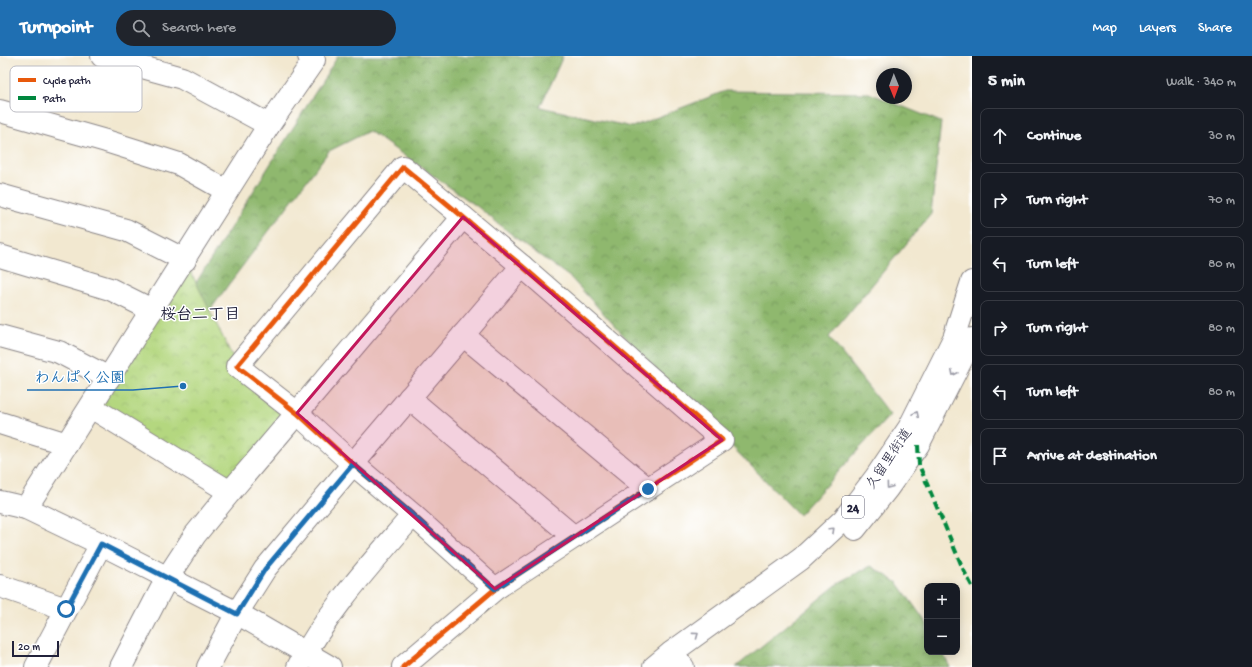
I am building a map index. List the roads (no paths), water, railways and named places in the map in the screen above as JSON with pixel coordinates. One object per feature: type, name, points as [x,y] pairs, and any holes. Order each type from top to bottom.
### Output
[{"type":"street","points":[[102,56],[138,66]]},
{"type":"street","points":[[26,508],[269,125],[314,60],[309,56]]},
{"type":"street","points":[[142,67],[182,78],[269,125]]},
{"type":"street","points":[[0,111],[106,141],[179,164],[227,191]]},
{"type":"street","points":[[403,667],[495,589],[722,440],[522,266],[403,167],[237,366],[297,413],[495,589]]},
{"type":"street","points":[[0,195],[126,230],[184,260]]},
{"type":"street","points":[[121,667],[167,578],[195,535],[463,217]]},
{"type":"street","points":[[0,256],[110,289],[152,310]]},
{"type":"street","points":[[208,667],[237,614],[265,569],[522,266]]},
{"type":"street","name":"久留里街道","points":[[678,663],[801,559],[844,519],[876,477],[909,428],[954,338],[972,282]]},
{"type":"street","points":[[463,335],[648,489]]},
{"type":"street","points":[[0,336],[59,352],[109,378]]},
{"type":"street","name":"久留里街道","points":[[654,667],[678,663],[809,569],[853,532],[887,489],[918,445],[972,339]]},
{"type":"street","points":[[409,398],[574,537]]},
{"type":"street","points":[[91,407],[230,492]]},
{"type":"street","points":[[0,423],[67,444]]},
{"type":"street","points":[[0,502],[26,508],[101,544],[237,614],[301,660],[330,667]]},
{"type":"street","points":[[301,660],[337,606],[413,515]]},
{"type":"street","points":[[36,667],[101,544]]},
{"type":"street","points":[[0,586],[66,609]]},
{"type":"place","name":"わんぱく公園","points":[[183,386]]},
{"type":"district","name":"桜台二丁目","points":[[200,313]]}]
